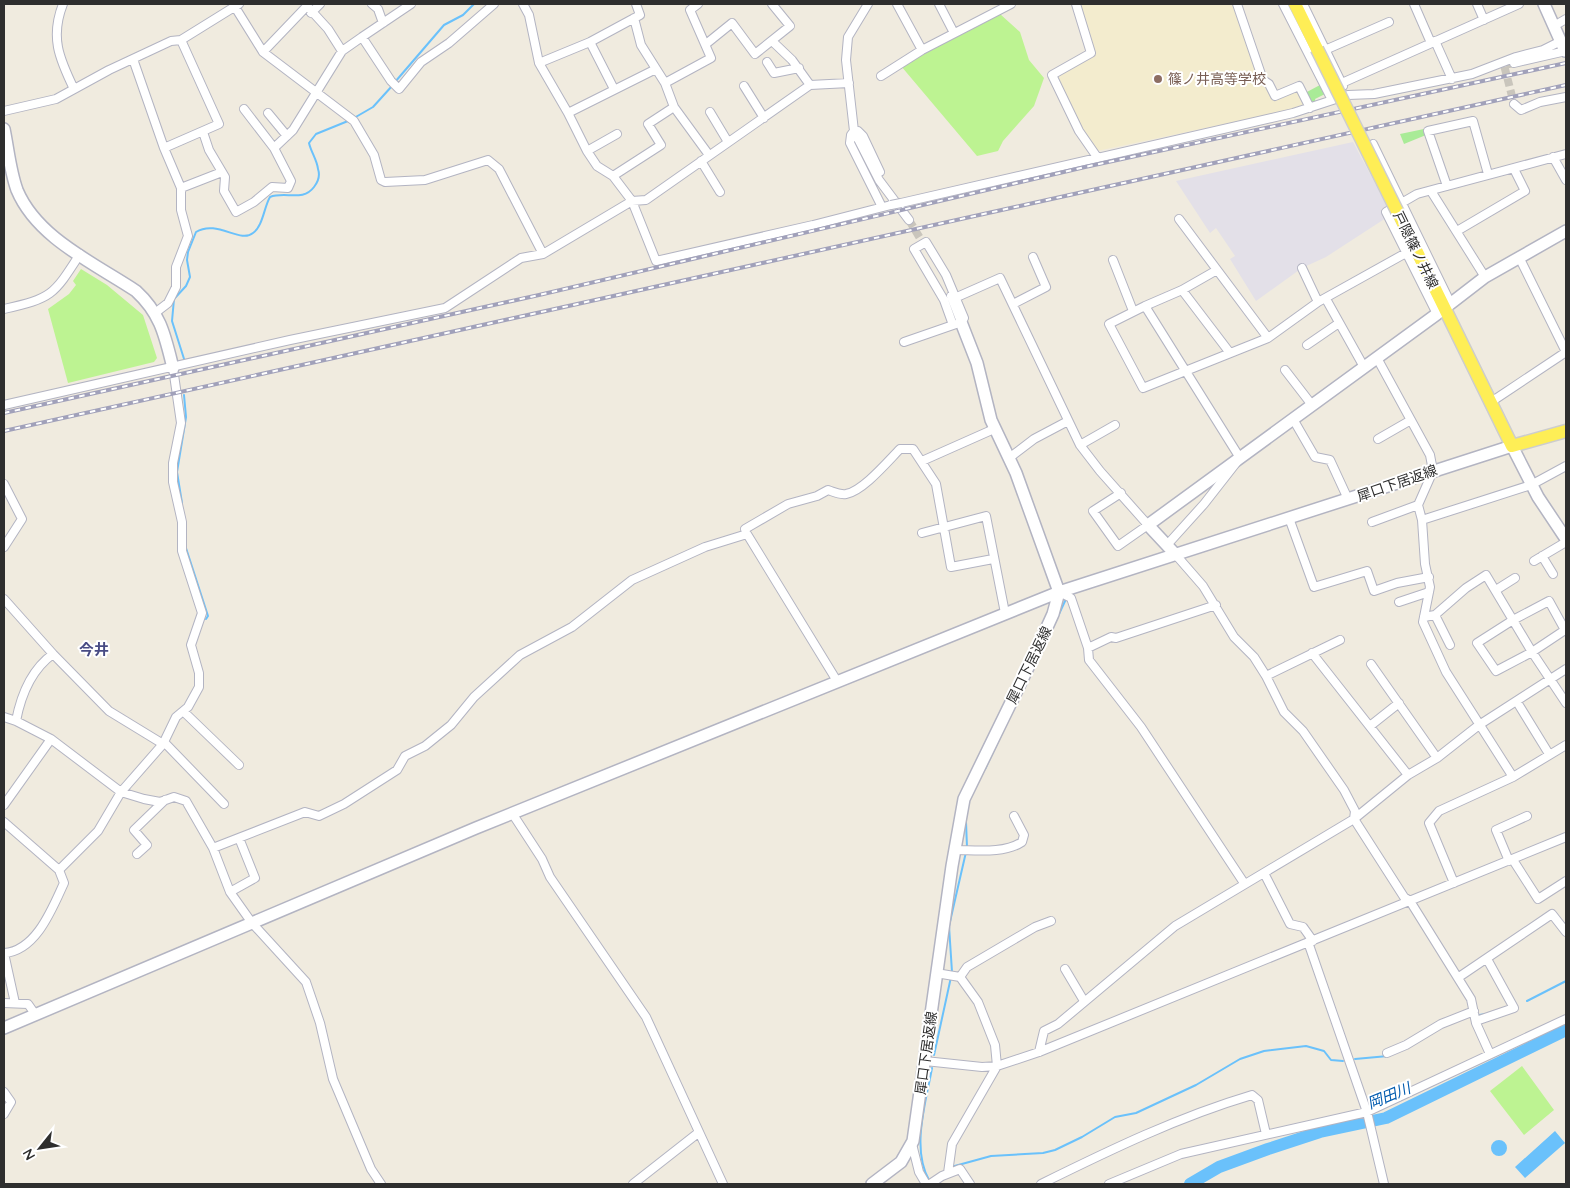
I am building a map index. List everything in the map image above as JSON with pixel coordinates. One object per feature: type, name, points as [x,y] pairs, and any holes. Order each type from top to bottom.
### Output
[{"type":"main road","name":"戸隠篠ノ井線","points":[[1295,4],[1321,50],[1399,208],[1444,309],[1512,446]]},
{"type":"main road","points":[[1512,446],[1566,430]]},
{"type":"street","points":[[63,4],[57,22],[55,38],[65,70],[74,89]]},
{"type":"street","points":[[312,13],[320,4]]},
{"type":"street","points":[[372,4],[378,10],[383,23]]},
{"type":"street","points":[[274,148],[293,130],[342,50],[411,4]]},
{"type":"street","points":[[362,37],[391,81],[399,88],[421,62],[449,44],[494,4]]},
{"type":"street","points":[[523,4],[529,15],[539,64],[597,166],[613,176],[632,201],[656,261],[813,226],[902,202],[1310,108],[1348,95],[1374,94],[1452,79],[1485,70],[1516,57],[1543,50],[1564,48]]},
{"type":"street","points":[[539,64],[590,42],[634,18],[640,14],[636,4]]},
{"type":"street","points":[[665,84],[711,58],[688,7],[698,4]]},
{"type":"street","points":[[706,44],[732,23],[755,54],[790,26],[772,4]]},
{"type":"street","points":[[897,4],[922,50]]},
{"type":"street","points":[[940,4],[954,33]]},
{"type":"street","points":[[881,76],[922,50],[1011,4]]},
{"type":"street","points":[[1076,4],[1092,53],[1052,75],[1079,131],[1097,157]]},
{"type":"street","points":[[1237,4],[1263,80],[1269,84],[1275,96],[1299,86],[1310,108]]},
{"type":"street","points":[[1283,4],[1332,100]]},
{"type":"street","points":[[1303,4],[1321,50],[1348,95]]},
{"type":"street","points":[[1414,4],[1452,79]]},
{"type":"street","points":[[1477,4],[1484,20]]},
{"type":"street","points":[[1342,83],[1519,4]]},
{"type":"street","points":[[1544,4],[1564,48]]},
{"type":"street","points":[[866,5],[848,37],[846,60],[854,131],[879,180],[909,220]]},
{"type":"street","points":[[4,111],[56,99],[133,59],[171,41],[180,40],[237,6],[263,52],[351,118],[374,155],[381,180],[385,182],[425,180],[488,160],[499,169],[543,254]]},
{"type":"street","points":[[263,52],[307,6],[328,29],[342,50]]},
{"type":"street","points":[[634,18],[641,45],[665,84],[674,107],[709,156]]},
{"type":"street","points":[[1554,26],[1566,19]]},
{"type":"street","points":[[1321,50],[1390,22]]},
{"type":"street","points":[[164,148],[219,124],[180,40]]},
{"type":"street","points":[[772,41],[799,68],[810,85]]},
{"type":"street","points":[[590,42],[614,89]]},
{"type":"street","points":[[1514,63],[1564,48]]},
{"type":"street","points":[[133,59],[164,148],[181,188],[181,210],[188,236],[176,267],[176,287],[168,304],[155,313]]},
{"type":"street","points":[[766,62],[774,73],[799,68]]},
{"type":"street","points":[[568,113],[656,69]]},
{"type":"street","points":[[4,405],[290,340],[445,308],[522,258],[543,254],[632,201],[646,200],[810,85],[849,83]]},
{"type":"street","points":[[744,86],[764,118]]},
{"type":"street","points":[[1514,104],[1521,110],[1540,102],[1566,97]]},
{"type":"street","points":[[613,176],[661,144],[648,124],[674,107]]},
{"type":"street","points":[[202,132],[209,150],[225,177],[224,191],[236,212],[254,202],[272,188],[288,188],[291,181],[274,148],[244,110]]},
{"type":"street","points":[[710,112],[728,142]]},
{"type":"street","points":[[268,113],[287,136]]},
{"type":"street","points":[[1447,186],[1428,131],[1473,121],[1488,174]]},
{"type":"street","points":[[4,129],[17,189],[32,215],[45,230],[136,291],[148,302],[164,335],[173,368],[181,423],[173,463],[173,482],[182,522],[182,552],[202,614],[190,645],[200,687],[184,712],[176,717],[164,743],[121,792],[98,831],[59,870]]},
{"type":"street","points":[[854,131],[858,131],[863,136],[886,181],[902,202]]},
{"type":"street","points":[[854,131],[850,135],[850,143],[882,207]]},
{"type":"street","points":[[587,151],[617,134]]},
{"type":"street","points":[[1373,144],[1399,208]]},
{"type":"street","points":[[1444,309],[1406,253],[1386,212],[1399,208],[1418,194],[1566,154]]},
{"type":"street","points":[[1553,157],[1566,180]]},
{"type":"street","points":[[701,161],[720,192]]},
{"type":"street","points":[[1457,231],[1526,191],[1514,169]]},
{"type":"street","points":[[181,188],[222,172]]},
{"type":"street","points":[[1431,191],[1485,277]]},
{"type":"street","points":[[1179,219],[1268,338]]},
{"type":"street","points":[[1121,493],[1093,511],[1118,546],[1444,309],[1485,277],[1566,231]]},
{"type":"street","points":[[904,342],[957,324],[964,318],[956,296],[926,242],[914,249],[957,324],[970,340],[994,429],[1009,458],[1059,592],[1071,598],[1088,648],[1089,660],[1141,727],[1244,883]]},
{"type":"street","points":[[926,248],[946,285],[957,324]]},
{"type":"street","points":[[1217,270],[1182,290],[1133,311],[1109,324],[1143,388],[1268,338],[1322,300],[1406,253]]},
{"type":"street","points":[[4,309],[40,301],[53,292],[80,254]]},
{"type":"street","points":[[1013,304],[1046,287],[1033,257]]},
{"type":"street","points":[[1491,402],[1566,352],[1519,257]]},
{"type":"street","points":[[1113,260],[1133,311]]},
{"type":"street","points":[[1302,268],[1322,300],[1340,323],[1364,367]]},
{"type":"street","points":[[956,296],[1000,278],[1080,446],[1100,471],[1176,554],[1216,605],[1234,637],[1254,657],[1284,712],[1302,731],[1344,790],[1355,811],[1354,819],[1404,897],[1410,901],[1471,998],[1476,1021],[1490,1054]]},
{"type":"street","points":[[1182,290],[1230,353]]},
{"type":"street","points":[[1145,306],[1188,371],[1240,458]]},
{"type":"street","points":[[1307,344],[1340,323]]},
{"type":"street","points":[[1377,358],[1430,455],[1433,471],[1418,505],[1422,520],[1425,564],[1429,577],[1429,592],[1423,622],[1446,672],[1513,777]]},
{"type":"street","points":[[1285,370],[1312,404]]},
{"type":"street","points":[[1293,419],[1314,457],[1330,460],[1348,499]]},
{"type":"street","points":[[1378,439],[1411,420]]},
{"type":"street","points":[[1009,458],[1034,439],[1068,422]]},
{"type":"street","points":[[1080,446],[1115,425]]},
{"type":"street","points":[[922,461],[994,429]]},
{"type":"street","points":[[1512,446],[1552,522],[1566,540],[1534,561]]},
{"type":"street","name":"犀口下居返線","points":[[872,1184],[901,1162],[912,1144],[954,850],[964,799],[1038,648],[1053,614],[1059,592],[1512,446]]},
{"type":"street","points":[[745,529],[788,504],[828,490],[838,494],[848,494],[861,486],[900,449],[912,449],[936,484],[951,567],[993,559]]},
{"type":"street","points":[[1167,545],[1204,504],[1240,458]]},
{"type":"street","points":[[1422,520],[1531,484],[1566,466]]},
{"type":"street","points":[[4,484],[22,519],[4,547]]},
{"type":"street","points":[[1372,522],[1418,505]]},
{"type":"street","points":[[922,533],[986,516],[1005,613]]},
{"type":"street","points":[[1289,518],[1314,587],[1367,571],[1374,591],[1397,583],[1429,577]]},
{"type":"street","points":[[1382,518],[1382,527]]},
{"type":"street","points":[[213,848],[304,812],[319,816],[344,804],[397,770],[405,756],[424,746],[451,724],[474,697],[520,655],[572,627],[632,580],[705,547],[747,534],[838,681]]},
{"type":"street","points":[[1542,556],[1553,574]]},
{"type":"street","points":[[1424,617],[1434,615],[1466,588],[1486,575],[1532,652],[1566,703]]},
{"type":"street","points":[[1496,590],[1515,578]]},
{"type":"street","points":[[4,1028],[512,813],[1059,592]]},
{"type":"street","points":[[1399,602],[1429,592]]},
{"type":"street","points":[[4,599],[53,654],[109,711],[164,743],[224,804]]},
{"type":"street","points":[[1548,601],[1566,630],[1532,652],[1496,671],[1478,643],[1513,620],[1548,601]]},
{"type":"street","points":[[1088,648],[1111,636],[1116,638],[1216,605]]},
{"type":"street","points":[[1434,615],[1450,645]]},
{"type":"street","points":[[1266,676],[1340,640]]},
{"type":"street","points":[[1312,653],[1408,775]]},
{"type":"street","points":[[16,720],[19,708],[39,664],[53,654]]},
{"type":"street","points":[[1371,664],[1437,758]]},
{"type":"street","points":[[1039,1052],[1044,1031],[1058,1024],[1175,926],[1244,883],[1354,819],[1408,775],[1437,758],[1479,725],[1566,669]]},
{"type":"street","points":[[1517,702],[1549,754]]},
{"type":"street","points":[[1370,726],[1400,703]]},
{"type":"street","points":[[184,712],[240,765]]},
{"type":"street","points":[[4,717],[16,720],[50,739],[121,792],[144,799],[164,800],[174,797],[186,801],[213,848],[230,892],[252,923],[287,958],[306,982],[320,1023],[332,1079],[371,1169],[381,1184]]},
{"type":"street","points":[[4,805],[50,739]]},
{"type":"street","points":[[1454,883],[1429,823],[1439,811],[1513,777],[1566,745]]},
{"type":"street","points":[[137,854],[147,844],[134,830],[164,800]]},
{"type":"street","points":[[512,813],[542,859],[550,877],[646,1017],[723,1184]]},
{"type":"street","points":[[954,850],[978,850],[1016,846],[1022,842],[1024,835],[1014,816]]},
{"type":"street","points":[[1527,816],[1496,830],[1511,860],[1538,899],[1566,881]]},
{"type":"street","points":[[4,822],[59,870],[64,883],[50,914],[32,939],[13,952],[4,953],[15,1003]]},
{"type":"street","points":[[925,1062],[982,1067],[997,1066],[1039,1052],[1566,837]]},
{"type":"street","points":[[230,892],[255,878],[240,838]]},
{"type":"street","points":[[1264,873],[1290,924],[1303,926],[1310,941],[1372,1130],[1384,1184]]},
{"type":"street","points":[[1459,977],[1552,914],[1566,929]]},
{"type":"street","points":[[960,977],[967,967],[1035,927],[1051,921]]},
{"type":"street","points":[[1476,1021],[1514,1008],[1487,959]]},
{"type":"street","points":[[1065,969],[1084,1001]]},
{"type":"street","points":[[936,973],[960,977],[978,1002],[995,1045],[997,1066],[952,1144],[948,1169]]},
{"type":"street","points":[[4,1003],[28,1004],[35,1014]]},
{"type":"street","points":[[1387,1053],[1406,1045],[1442,1024],[1474,1011]]},
{"type":"street","points":[[1110,1184],[1166,1158],[1266,1134],[1367,1114],[1566,1019]]},
{"type":"street","points":[[4,1092],[11,1102],[4,1114]]},
{"type":"street","points":[[1041,1184],[1136,1137],[1214,1106],[1252,1095],[1258,1100],[1266,1134]]},
{"type":"street","points":[[633,1184],[698,1133]]},
{"type":"street","points":[[912,1144],[919,1172],[926,1183],[948,1169],[960,1169],[970,1184]]},
{"type":"shaded area","name":"篠ノ井高等学校","points":[[1078,4],[1234,4],[1260,83],[1269,87],[1273,99],[1294,90],[1298,91],[1304,106],[1097,151],[1081,131],[1055,76],[1095,55]]},
{"type":"shaded area","points":[[1353,142],[1387,206],[1381,209],[1386,218],[1326,257],[1302,268],[1256,301],[1230,259],[1235,256],[1216,228],[1210,233],[1176,181]]},
{"type":"green space","points":[[1000,14],[1020,32],[1029,60],[1044,78],[1034,106],[1003,141],[998,151],[977,156],[901,66]]},
{"type":"green space","points":[[1320,85],[1325,94],[1315,99],[1316,103],[1310,103],[1305,93]]},
{"type":"green space","points":[[1424,129],[1426,135],[1404,144],[1400,134]]},
{"type":"green space","points":[[81,269],[107,285],[143,315],[157,358],[154,362],[68,383],[48,309],[69,294],[76,285],[73,281]]},
{"type":"green space","points":[[1522,1066],[1554,1110],[1524,1135],[1490,1091]]},
{"type":"water","points":[[1555,1131],[1565,1143],[1525,1178],[1515,1167]]},
{"type":"water","points":[[1499,1140],[1507,1148],[1499,1156],[1491,1148]]},
{"type":"waterway","points":[[395,82],[444,25],[463,15],[474,4]]},
{"type":"waterway","points":[[354,118],[373,107],[392,86]]},
{"type":"waterway","points":[[185,362],[172,321],[174,299],[186,286],[190,277],[187,260],[188,252],[196,232],[212,228],[242,236],[248,236],[253,233],[259,226],[270,197],[305,194],[314,187],[317,183],[319,171],[309,143],[316,134],[348,121]]},
{"type":"waterway","points":[[182,503],[177,472],[186,417],[184,395]]},
{"type":"waterway","points":[[185,545],[208,616],[206,619]]},
{"type":"waterway","points":[[1039,657],[1066,599]]},
{"type":"waterway","points":[[985,769],[1001,735]]},
{"type":"waterway","points":[[966,822],[967,847]]},
{"type":"waterway","points":[[952,972],[949,926],[966,852]]},
{"type":"waterway","points":[[934,1055],[951,977]]},
{"type":"waterway","points":[[1527,1001],[1566,981]]},
{"type":"waterway","points":[[1479,1015],[1487,1014]]},
{"type":"waterway","name":"岡田川","points":[[1190,1184],[1219,1167],[1268,1149],[1320,1132],[1386,1118],[1566,1030]]},
{"type":"waterway","points":[[951,1167],[991,1156],[1043,1153],[1055,1150],[1082,1137],[1115,1117],[1136,1113],[1196,1085],[1240,1059],[1264,1051],[1306,1046],[1324,1051],[1331,1060],[1343,1061]]},
{"type":"waterway","points":[[1355,1059],[1388,1056]]},
{"type":"waterway","points":[[929,1180],[921,1154],[920,1139],[932,1068]]},
{"type":"tunnel","points":[[1514,63],[1504,65],[1514,104]]},
{"type":"tunnel","points":[[909,220],[926,248]]},
{"type":"railway","points":[[4,413],[539,295],[1085,167],[1566,63]]},
{"type":"railway","points":[[4,431],[1566,85]]},
{"type":"place","name":"篠ノ井高等学校","points":[[1158,79]]},
{"type":"district","name":"今井","points":[[94,650]]}]
